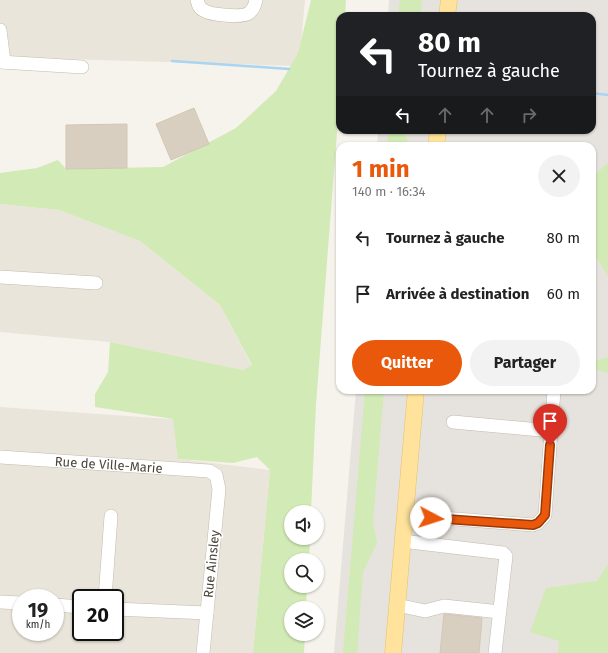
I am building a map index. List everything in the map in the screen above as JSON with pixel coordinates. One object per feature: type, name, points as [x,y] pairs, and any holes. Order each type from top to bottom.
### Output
[{"type":"main road","points":[[448,12],[449,0]]},
{"type":"main road","points":[[392,653],[416,394]]},
{"type":"street","points":[[197,0],[199,6],[204,11],[213,14],[243,15],[249,13],[254,8],[256,0]]},
{"type":"street","points":[[0,30],[2,62],[82,67]]},
{"type":"street","points":[[0,277],[96,283]]},
{"type":"street","points":[[405,515],[514,524],[533,525],[538,523],[545,515],[554,394]]},
{"type":"street","points":[[453,422],[551,431]]},
{"type":"street","name":"Rue de Ville-Marie","points":[[0,457],[209,471],[216,475]]},
{"type":"street","name":"Rue Ainsley","points":[[203,653],[219,489],[216,475]]},
{"type":"street","points":[[106,589],[111,516]]},
{"type":"street","points":[[402,541],[503,553],[507,560],[495,653]]},
{"type":"street","points":[[0,602],[12,603]]},
{"type":"street","points":[[397,605],[425,611],[444,606],[500,612]]},
{"type":"street","points":[[124,609],[207,613]]},
{"type":"shaded area","points":[[0,0],[305,0],[299,66],[0,57]]},
{"type":"shaded area","points":[[389,0],[608,0],[608,653],[334,653],[356,394],[596,394],[596,142],[377,142],[378,134],[596,134],[596,12],[388,12]]},
{"type":"shaded area","points":[[0,204],[59,210],[140,241],[220,305],[252,366],[243,370],[110,342],[0,332]]},
{"type":"shaded area","points":[[0,407],[183,420],[179,459],[270,470],[253,653],[0,653]]},
{"type":"green space","points":[[311,0],[346,0],[345,12],[336,12],[337,134],[316,404],[311,505],[284,505],[284,545],[310,545],[309,553],[284,553],[284,593],[307,593],[306,601],[284,601],[284,641],[305,641],[304,653],[253,653],[270,470],[257,457],[233,463],[178,459],[173,419],[95,407],[95,394],[108,372],[110,342],[243,370],[252,365],[220,305],[140,241],[59,210],[0,204],[0,173],[37,168],[58,160],[66,169],[163,167],[236,128],[276,91],[298,53]]},
{"type":"green space","points":[[400,0],[422,0],[420,12],[398,12]]},
{"type":"green space","points":[[388,134],[405,134],[408,142],[387,142]]},
{"type":"green space","points":[[608,163],[608,276],[596,258],[596,174]]},
{"type":"green space","points":[[608,357],[608,373],[596,369],[596,361]]},
{"type":"green space","points":[[365,394],[384,394],[373,522],[377,543],[363,572],[357,653],[343,653]]},
{"type":"green space","points":[[608,564],[608,653],[558,653],[559,641],[530,632],[546,588],[597,581]]},
{"type":"building","points":[[194,108],[209,144],[171,160],[156,124]]},
{"type":"building","points":[[127,124],[127,168],[66,169],[66,125]]},
{"type":"building","points":[[444,614],[482,618],[479,653],[440,653]]},
{"type":"waterway","points":[[172,61],[289,69]]},
{"type":"waterway","points":[[596,94],[608,95]]},
{"type":"route","points":[[431,518],[533,525],[538,523],[545,515],[550,445]]}]
